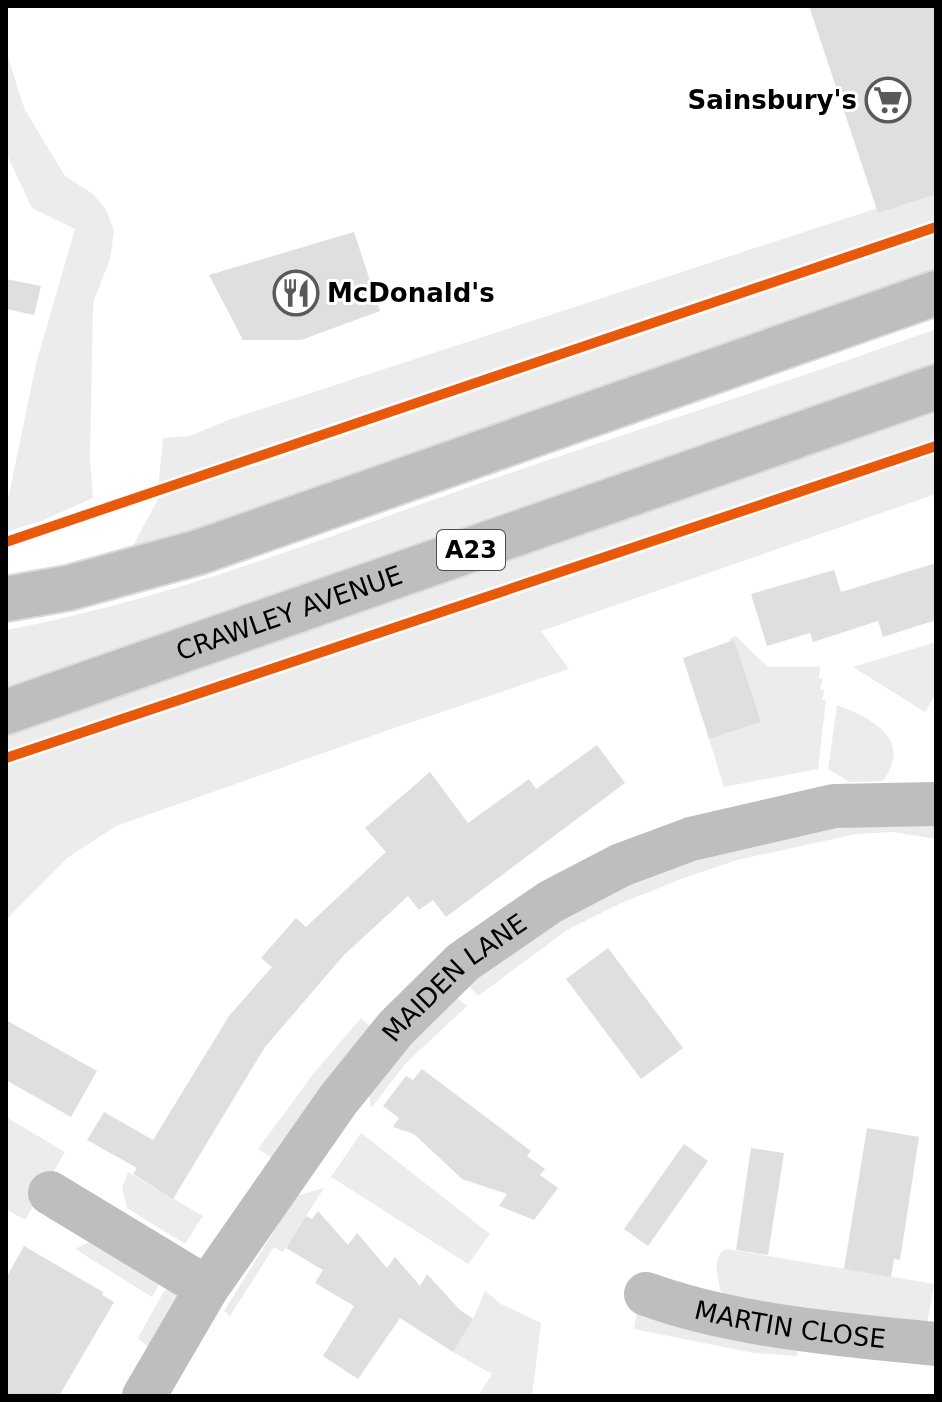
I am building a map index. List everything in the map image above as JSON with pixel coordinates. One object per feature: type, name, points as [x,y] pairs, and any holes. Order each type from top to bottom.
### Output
[{"type":"main road","points":[[6,599],[81,585],[199,552],[936,293]]},
{"type":"main road","name":"CRAWLEY AVENUE","points":[[6,712],[936,387]]},
{"type":"main road","name":"MAIDEN LANE","points":[[144,1396],[207,1288],[338,1100],[396,1028],[463,962],[550,902],[621,865],[691,839],[834,806],[936,804]]},
{"type":"main road","points":[[50,1193],[207,1288]]},
{"type":"main road","name":"MARTIN CLOSE","points":[[646,1294],[725,1316],[936,1344]]},
{"type":"shaded area","points":[[6,52],[25,110],[65,176],[93,194],[106,210],[114,231],[110,259],[93,303],[90,458],[93,498],[41,521],[6,532],[6,509],[36,364],[75,229],[32,208],[6,153]]},
{"type":"shaded area","points":[[936,189],[936,289],[129,553],[157,501],[163,438],[190,436],[231,419]]},
{"type":"shaded area","points":[[936,329],[936,365],[494,516],[6,689],[6,630],[127,602],[245,566]]},
{"type":"shaded area","points":[[936,408],[936,494],[541,631],[569,669],[116,826],[67,858],[6,920],[6,734]]},
{"type":"shaded area","points":[[736,636],[768,667],[820,667],[819,678],[823,679],[820,689],[824,690],[822,700],[826,700],[818,769],[724,787],[709,739],[761,722],[750,702],[729,639]]},
{"type":"shaded area","points":[[936,642],[936,693],[925,712],[853,667]]},
{"type":"shaded area","points":[[837,705],[875,724],[891,742],[891,766],[883,781],[850,782],[828,769]]},
{"type":"shaded area","points":[[936,823],[936,839],[893,832],[856,834],[737,860],[684,878],[619,904],[567,930],[478,996],[469,986],[470,978],[525,935],[679,860],[830,827]]},
{"type":"shaded area","points":[[454,995],[467,1006],[406,1063],[371,1108],[368,1086]]},
{"type":"shaded area","points":[[361,1018],[375,1031],[275,1160],[258,1149],[314,1073]]},
{"type":"shaded area","points":[[6,1117],[65,1152],[25,1220],[6,1209]]},
{"type":"shaded area","points":[[361,1133],[490,1234],[468,1264],[331,1177]]},
{"type":"shaded area","points":[[128,1172],[203,1216],[185,1244],[127,1208],[122,1187]]},
{"type":"shaded area","points":[[324,1188],[283,1252],[274,1247],[230,1316],[224,1311],[296,1196]]},
{"type":"shaded area","points":[[92,1241],[163,1278],[152,1297],[75,1249]]},
{"type":"shaded area","points":[[727,1249],[934,1284],[927,1326],[730,1300],[720,1290],[717,1266],[719,1256]]},
{"type":"shaded area","points":[[171,1285],[177,1292],[179,1304],[153,1352],[138,1338],[163,1293]]},
{"type":"shaded area","points":[[485,1291],[501,1304],[541,1323],[532,1396],[478,1396],[492,1374],[453,1352]]},
{"type":"shaded area","points":[[637,1311],[798,1341],[797,1356],[754,1353],[634,1329]]},
{"type":"building","name":"Sainsbury's","points":[[809,6],[936,6],[936,194],[878,213]]},
{"type":"building","name":"McDonald's","points":[[354,232],[380,311],[301,340],[243,340],[209,275]]},
{"type":"building","points":[[6,279],[41,286],[34,315],[6,309]]},
{"type":"building","points":[[936,563],[936,620],[883,637],[878,621],[813,642],[810,633],[767,646],[751,594],[834,570],[841,592]]},
{"type":"building","points":[[734,640],[761,722],[709,739],[683,658]]},
{"type":"building","points":[[597,745],[625,783],[446,917],[433,900],[419,910],[408,896],[344,955],[265,1047],[173,1199],[133,1174],[137,1168],[87,1140],[104,1112],[153,1140],[229,1016],[272,967],[261,958],[296,918],[306,927],[386,852],[365,828],[430,772],[468,823],[529,779],[536,789]]},
{"type":"building","points":[[608,948],[683,1048],[641,1079],[566,979]]},
{"type":"building","points":[[6,1020],[97,1071],[71,1117],[6,1080]]},
{"type":"building","points":[[422,1069],[531,1151],[527,1156],[545,1169],[540,1175],[558,1188],[534,1220],[499,1206],[507,1194],[462,1179],[414,1134],[393,1127],[399,1118],[383,1106],[406,1076],[413,1080]]},
{"type":"building","points":[[867,1128],[919,1137],[900,1260],[894,1259],[891,1277],[844,1269]]},
{"type":"building","points":[[684,1144],[708,1161],[648,1246],[624,1229]]},
{"type":"building","points":[[751,1148],[784,1153],[768,1255],[736,1250]]},
{"type":"building","points":[[318,1211],[348,1245],[357,1233],[387,1268],[395,1257],[420,1286],[427,1274],[460,1310],[473,1319],[453,1352],[400,1318],[358,1379],[323,1356],[354,1306],[315,1283],[323,1270],[286,1248],[306,1216],[312,1219]]},
{"type":"building","points":[[24,1246],[103,1292],[102,1295],[114,1302],[59,1396],[6,1396],[6,1278]]},
{"type":"cycle path","points":[[6,542],[936,227]]},
{"type":"cycle path","points":[[6,758],[936,446]]},
{"type":"place","name":"Sainsbury's","points":[[888,100]]},
{"type":"place","name":"McDonald's","points":[[296,293]]}]
